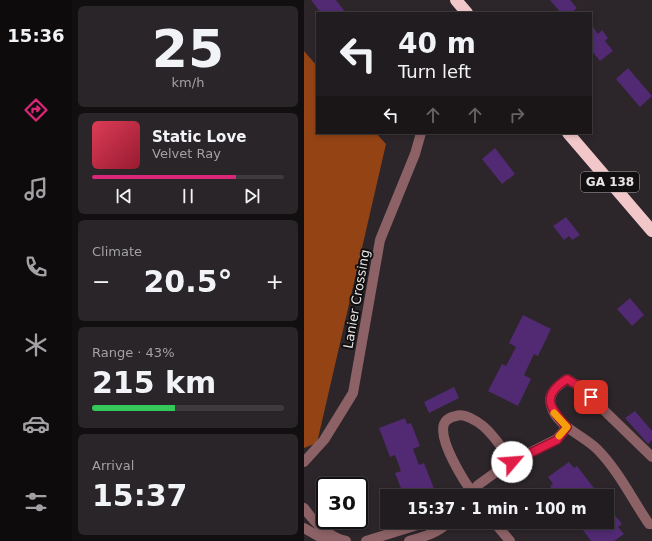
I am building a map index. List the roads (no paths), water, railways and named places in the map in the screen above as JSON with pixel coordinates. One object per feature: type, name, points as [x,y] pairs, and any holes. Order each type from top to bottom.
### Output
[{"type":"highway","points":[[456,0],[466,12]]},
{"type":"highway","name":"GA 138","points":[[569,134],[652,231]]},
{"type":"street","name":"Lanier Crossing","points":[[304,462],[324,440],[353,393],[380,240],[421,134]]},
{"type":"street","points":[[652,457],[580,387],[567,379],[558,385],[552,394],[550,404],[553,412],[567,427],[595,447],[609,462],[649,524],[652,524]]},
{"type":"street","points":[[469,489],[444,439],[444,425],[449,418],[460,414],[473,419],[484,426],[512,462]]},
{"type":"street","points":[[476,489],[478,485],[512,462],[557,440],[567,427]]},
{"type":"street","points":[[304,508],[313,521],[338,539],[346,541]]},
{"type":"street","points":[[304,528],[311,537],[327,541]]},
{"type":"street","points":[[366,541],[405,529]]},
{"type":"street","points":[[409,541],[424,537],[440,529]]},
{"type":"street","points":[[500,529],[510,541]]}]
